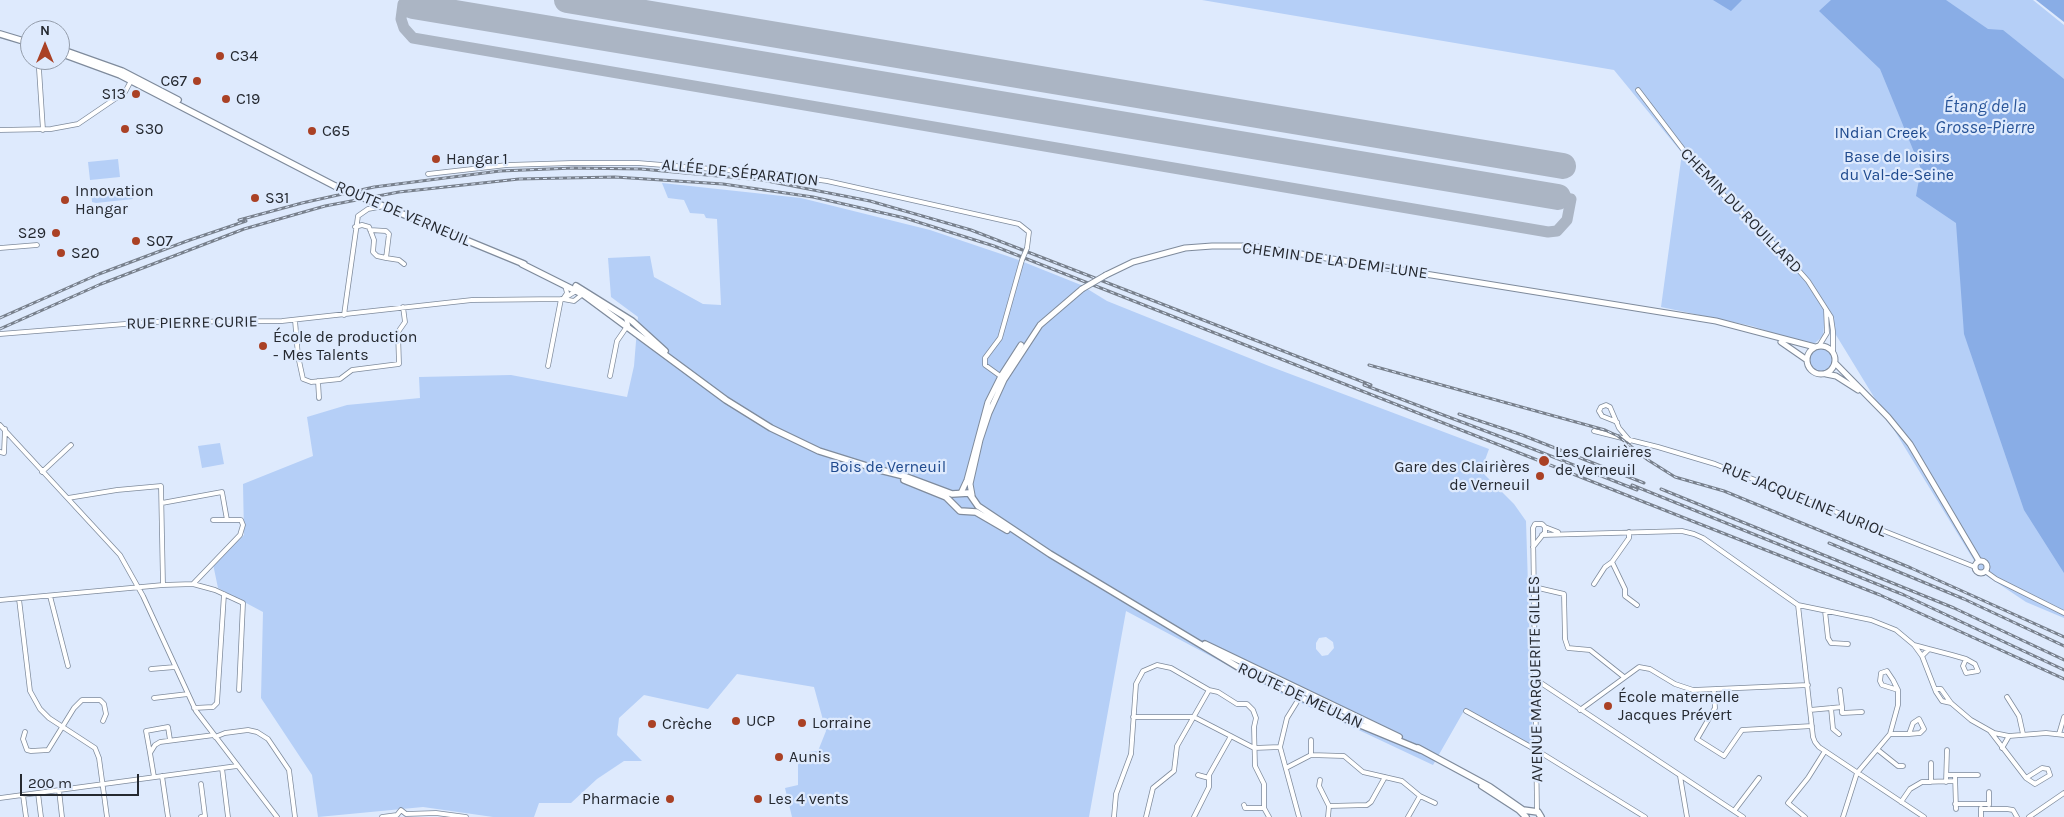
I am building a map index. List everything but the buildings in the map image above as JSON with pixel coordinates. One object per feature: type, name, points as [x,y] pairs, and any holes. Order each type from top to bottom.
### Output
[{"type":"main road","points":[[0,33],[20,38]]},
{"type":"main road","name":"ROUTE DE VERNEUIL","points":[[70,52],[116,68],[335,186],[582,291],[625,316],[660,345],[668,355]]},
{"type":"main road","name":"ROUTE DE VERNEUIL","points":[[70,57],[130,80],[286,160]]},
{"type":"main road","name":"ROUTE DE VERNEUIL","points":[[522,264],[582,291],[726,400],[771,428],[819,451],[868,467],[942,496],[955,506]]},
{"type":"main road","name":"ROUTE DE VERNEUIL","points":[[868,467],[904,476],[952,494],[960,493]]},
{"type":"main road","points":[[966,492],[973,498],[974,507],[968,512],[960,511],[955,506],[955,499],[960,493],[966,492]]},
{"type":"main road","name":"ROUTE DE MEULAN","points":[[973,498],[977,505],[994,518],[1050,554]]},
{"type":"main road","name":"ROUTE DE MEULAN","points":[[968,512],[979,513],[1238,667],[1300,693],[1421,750],[1504,795],[1523,810],[1539,814]]},
{"type":"main road","name":"ROUTE DE MEULAN","points":[[1462,772],[1519,810],[1526,817]]},
{"type":"main road","points":[[1526,817],[1539,814]]},
{"type":"street","points":[[39,70],[43,130]]},
{"type":"street","points":[[0,130],[67,128],[83,121],[125,92],[130,80],[139,80]]},
{"type":"street","name":"CHEMIN DU ROUILLARD","points":[[1638,90],[1701,173],[1786,256],[1808,281],[1826,308],[1833,326],[1835,363]]},
{"type":"street","name":"ALLÉE DE SÉPARATION","points":[[428,174],[506,165],[581,163],[646,164],[775,174],[827,181],[1019,224],[1029,232],[1026,248],[1000,338],[985,358],[986,365],[1003,378]]},
{"type":"street","points":[[344,315],[355,227],[360,213],[384,206]]},
{"type":"street","points":[[355,227],[362,225],[370,230],[389,234],[386,258]]},
{"type":"street","points":[[370,230],[374,240],[373,252],[376,256],[398,260],[404,264]]},
{"type":"street","points":[[0,248],[37,245]]},
{"type":"street","name":"CHEMIN DE LA DEMI-LUNE","points":[[1003,378],[1020,347],[1040,325],[1082,289],[1133,262],[1185,248],[1212,246],[1252,246],[1716,321],[1817,347]]},
{"type":"street","points":[[548,366],[562,299],[567,293],[565,284]]},
{"type":"street","name":"RUE PIERRE CURIE","points":[[562,299],[582,291]]},
{"type":"street","name":"RUE PIERRE CURIE","points":[[0,334],[152,322],[295,320],[478,299],[562,299],[574,301],[582,291]]},
{"type":"street","points":[[295,320],[302,377],[309,382],[340,379],[352,370],[399,364],[398,332],[405,322],[403,307]]},
{"type":"street","points":[[1826,308],[1827,333],[1817,347],[1809,353],[1807,360],[1811,370],[1836,376],[1867,396]]},
{"type":"street","points":[[610,376],[617,341],[628,326],[625,316]]},
{"type":"street","name":"CHEMIN DE LA DEMI-LUNE","points":[[1774,337],[1807,360]]},
{"type":"street","points":[[1817,347],[1827,347],[1833,352]]},
{"type":"street","points":[[1824,374],[1831,370],[1835,363],[1910,444],[1979,561],[1986,564],[1985,571]]},
{"type":"street","points":[[960,493],[967,480],[981,421],[1003,378]]},
{"type":"street","points":[[973,498],[970,484],[980,440],[1003,378]]},
{"type":"street","points":[[318,381],[319,398]]},
{"type":"street","points":[[1617,422],[1602,416],[1601,407],[1609,406],[1630,441]]},
{"type":"street","points":[[0,425],[120,555],[138,587],[194,708],[277,817]]},
{"type":"street","points":[[0,452],[4,452],[5,429]]},
{"type":"street","points":[[1594,431],[1630,441]]},
{"type":"street","name":"RUE JACQUELINE AURIOL","points":[[1630,441],[1715,464],[1975,567]]},
{"type":"street","points":[[42,472],[71,445]]},
{"type":"street","points":[[68,498],[117,490],[161,486],[162,585]]},
{"type":"street","points":[[162,502],[222,492],[227,520]]},
{"type":"street","points":[[193,584],[240,535],[243,525],[241,520],[213,520]]},
{"type":"street","points":[[1563,533],[1537,523],[1533,531],[1536,535],[1682,531],[1703,538],[1798,605],[1883,624],[1896,630],[1914,645],[1922,656],[1936,689],[1941,689],[1951,703],[1971,720],[1990,731],[2009,736],[2023,734],[2064,735]]},
{"type":"street","points":[[1533,547],[1542,535],[1545,527]]},
{"type":"street","name":"AVENUE MARGUERITE GILLES","points":[[1533,531],[1539,814]]},
{"type":"street","points":[[1594,584],[1605,567],[1612,562],[1629,538],[1629,532]]},
{"type":"street","points":[[1979,561],[1975,567],[1979,573],[1985,571]]},
{"type":"street","points":[[1612,562],[1625,589],[1625,596],[1637,605]]},
{"type":"street","points":[[1985,571],[1996,579],[2064,612]]},
{"type":"street","points":[[0,600],[19,600],[138,587],[193,584],[224,594],[243,603],[239,690]]},
{"type":"street","points":[[1534,587],[1564,594],[1565,639],[1568,648],[1590,650],[1624,677]]},
{"type":"street","points":[[194,708],[213,707],[217,703],[224,594]]},
{"type":"street","points":[[50,596],[68,666]]},
{"type":"street","points":[[19,600],[30,691],[40,709],[95,748],[99,758],[107,817]]},
{"type":"street","points":[[1798,605],[1815,742],[1825,751],[1924,817]]},
{"type":"street","points":[[1825,611],[1828,638],[1831,643],[1848,644]]},
{"type":"street","points":[[1914,645],[1966,659]]},
{"type":"street","points":[[1922,656],[1929,649]]},
{"type":"street","points":[[1114,817],[1116,794],[1131,754],[1137,679],[1143,671],[1152,666],[1165,665],[1209,690],[1218,692],[1237,704],[1250,707],[1256,718],[1255,766],[1264,784],[1264,808],[1269,817]]},
{"type":"street","points":[[1580,710],[1624,677],[1639,667],[1645,666],[1684,688],[1714,690],[1808,685]]},
{"type":"street","points":[[151,670],[175,667]]},
{"type":"street","points":[[1843,817],[1858,773],[1890,734],[1898,705],[1898,690],[1887,671],[1881,673],[1880,681],[1882,685],[1898,690]]},
{"type":"street","points":[[1535,679],[1743,817]]},
{"type":"street","points":[[1146,817],[1153,788],[1174,771],[1175,751],[1209,690]]},
{"type":"street","points":[[1714,690],[1715,708],[1697,739],[1724,756],[1742,730],[1812,726]]},
{"type":"street","points":[[1840,690],[1842,713],[1862,712]]},
{"type":"street","points":[[1299,817],[1280,747],[1283,728],[1300,693]]},
{"type":"street","points":[[154,698],[188,694]]},
{"type":"street","points":[[2007,697],[2019,716],[2023,734]]},
{"type":"street","points":[[26,732],[23,739],[27,750],[48,750],[74,708],[82,700],[100,700],[104,704],[106,714],[103,721]]},
{"type":"street","points":[[1810,710],[1842,707]]},
{"type":"street","points":[[1831,708],[1833,728],[1839,734]]},
{"type":"street","points":[[1466,711],[1538,751],[1645,817]]},
{"type":"street","points":[[1133,717],[1194,717],[1254,748],[1280,747]]},
{"type":"street","points":[[2059,734],[2064,717]]},
{"type":"street","points":[[1890,734],[1908,734],[1920,733],[1924,729],[1919,719],[1913,723],[1908,734]]},
{"type":"street","points":[[154,777],[146,731],[168,728],[170,740]]},
{"type":"street","points":[[150,754],[155,745],[170,740],[214,736],[248,730],[257,732],[268,739],[285,761],[289,770],[295,817]]},
{"type":"street","points":[[1990,731],[2026,778],[2035,784],[2050,775],[2048,769],[2042,768],[2026,778]]},
{"type":"street","points":[[1194,817],[1210,787],[1209,778],[1231,736]]},
{"type":"street","points":[[2002,748],[2009,736]]},
{"type":"street","points":[[1310,740],[1310,755]]},
{"type":"street","points":[[1878,750],[1898,766],[1903,766]]},
{"type":"street","points":[[1946,782],[1947,750]]},
{"type":"street","points":[[1805,817],[1788,802],[1808,778],[1825,751]]},
{"type":"street","points":[[1286,768],[1310,755],[1344,756],[1363,772],[1402,781],[1420,796],[1435,803]]},
{"type":"street","points":[[1931,763],[1931,782]]},
{"type":"street","points":[[0,798],[237,766]]},
{"type":"street","points":[[1898,766],[1898,772]]},
{"type":"street","points":[[222,768],[228,817]]},
{"type":"street","points":[[1947,775],[1978,774]]},
{"type":"street","points":[[1198,775],[1209,778]]},
{"type":"street","points":[[1955,775],[1956,806],[1981,804],[2007,808],[2013,810],[2018,817]]},
{"type":"street","points":[[162,776],[168,817]]},
{"type":"street","points":[[1680,776],[1687,817]]},
{"type":"street","points":[[1329,806],[1366,805],[1371,802],[1385,777]]},
{"type":"street","points":[[1734,812],[1759,778]]},
{"type":"street","points":[[1320,780],[1319,786],[1329,806],[1328,817]]},
{"type":"street","points":[[1901,802],[1916,784],[1955,781]]},
{"type":"street","points":[[201,784],[205,816],[201,817]]},
{"type":"street","points":[[59,790],[62,817]]},
{"type":"street","points":[[1989,792],[1989,806]]},
{"type":"street","points":[[38,793],[41,817]]},
{"type":"street","points":[[2032,816],[2064,793]]},
{"type":"street","points":[[24,795],[26,817]]},
{"type":"street","points":[[1408,817],[1420,796]]},
{"type":"street","points":[[1981,804],[1981,817]]},
{"type":"street","points":[[1244,806],[1246,808],[1264,808]]},
{"type":"street","points":[[1981,809],[1989,806]]},
{"type":"street","points":[[382,817],[397,816],[401,810],[406,815],[466,817]]},
{"type":"green space","name":"Base de loisirs du Val-de-Seine","points":[[1202,0],[2033,0],[2064,25],[2064,618],[2026,602],[1981,572],[1825,317],[1823,336],[1815,343],[1807,345],[1752,326],[1661,307],[1682,153],[1614,70]]},
{"type":"green space","points":[[118,159],[120,177],[90,180],[88,162]]},
{"type":"green space","name":"Bois de Verneuil","points":[[662,183],[801,198],[930,230],[1016,259],[1081,285],[1107,301],[1269,366],[1489,449],[1481,471],[1514,504],[1526,521],[1533,747],[1465,709],[1433,765],[1280,693],[1126,611],[1089,817],[792,817],[785,788],[798,785],[798,753],[818,751],[826,731],[814,687],[737,674],[708,709],[644,695],[619,718],[617,735],[642,761],[624,761],[597,779],[571,803],[539,803],[534,817],[493,817],[423,807],[318,817],[312,775],[261,698],[263,612],[218,588],[213,564],[244,535],[243,484],[313,456],[307,417],[347,405],[420,398],[419,377],[511,375],[627,397],[634,366],[638,317],[611,297],[608,258],[650,256],[654,277],[703,304],[721,305],[717,219],[706,218],[704,214],[690,213],[684,200],[668,198]],"holes":[[[1326,637],[1333,642],[1334,648],[1328,655],[1322,656],[1316,649],[1316,643],[1319,638]]]},
{"type":"green space","points":[[134,187],[133,199],[92,202],[91,192]]},
{"type":"green space","points":[[1821,348],[1830,351],[1833,360],[1830,369],[1821,372],[1812,369],[1809,360],[1812,351]]},
{"type":"green space","points":[[220,443],[224,464],[202,468],[198,446]]},
{"type":"water","points":[[1713,0],[1742,0],[1731,11]]},
{"type":"water","name":"Étang de la Grosse-Pierre","points":[[1831,0],[1946,0],[1988,29],[2003,30],[2064,79],[2064,573],[2024,510],[1964,334],[1956,223],[1916,196],[1921,169],[1880,69],[1819,11]]},
{"type":"water","points":[[2036,0],[2064,0],[2064,22]]},
{"type":"taxiway","points":[[413,6],[403,4],[401,19],[404,28],[413,38],[1548,232],[1557,231],[1567,220],[1571,199],[1558,197]]},
{"type":"runway","points":[[567,0],[1563,166]]},
{"type":"runway","points":[[413,6],[1558,197]]},
{"type":"railway","points":[[239,220],[302,203],[374,187],[500,171],[574,168],[641,169],[762,180],[870,201],[971,230],[1371,385]]},
{"type":"railway","points":[[0,329],[101,284],[244,229],[325,206],[399,192],[519,179],[615,177],[723,184],[813,197],[905,218],[994,246],[1880,595],[2064,679]]},
{"type":"railway","points":[[0,318],[99,274],[246,221]]},
{"type":"railway","points":[[1369,365],[1605,430],[1618,436],[1648,460],[1675,477],[1724,491],[1911,568],[2064,637]]},
{"type":"railway","points":[[1364,385],[1637,490]]},
{"type":"railway","points":[[1459,414],[1522,435],[1644,483]]},
{"type":"railway","points":[[1632,485],[1904,595],[2064,670]]},
{"type":"railway","points":[[1661,489],[1954,608],[2064,660]]},
{"type":"railway","points":[[1829,543],[1964,599],[2064,646]]},
{"type":"place","name":"C34","points":[[220,56]]},
{"type":"place","name":"C67","points":[[197,81]]},
{"type":"place","name":"S13","points":[[136,94]]},
{"type":"place","name":"C19","points":[[226,99]]},
{"type":"place","name":"S30","points":[[125,129]]},
{"type":"place","name":"C65","points":[[312,131]]},
{"type":"place","name":"Hangar 1","points":[[436,159]]},
{"type":"place","name":"S31","points":[[255,198]]},
{"type":"place","name":"Innovation Hangar","points":[[65,200]]},
{"type":"place","name":"S29","points":[[56,233]]},
{"type":"place","name":"S07","points":[[136,241]]},
{"type":"place","name":"S20","points":[[61,253]]},
{"type":"place","name":"École de production - Mes Talents","points":[[263,346]]},
{"type":"place","name":"Les Clairières de Verneuil","points":[[1544,461]]},
{"type":"place","name":"Gare des Clairières de Verneuil","points":[[1540,476]]},
{"type":"place","name":"École maternelle Jacques Prévert","points":[[1608,706]]},
{"type":"place","name":"UCP","points":[[736,721]]},
{"type":"place","name":"Lorraine","points":[[802,723]]},
{"type":"place","name":"Crèche","points":[[652,724]]},
{"type":"place","name":"Aunis","points":[[779,757]]},
{"type":"place","name":"Pharmacie","points":[[670,799]]},
{"type":"place","name":"Les 4 vents","points":[[758,799]]},
{"type":"park label","name":"INdian Creek","points":[[1881,133]]}]
